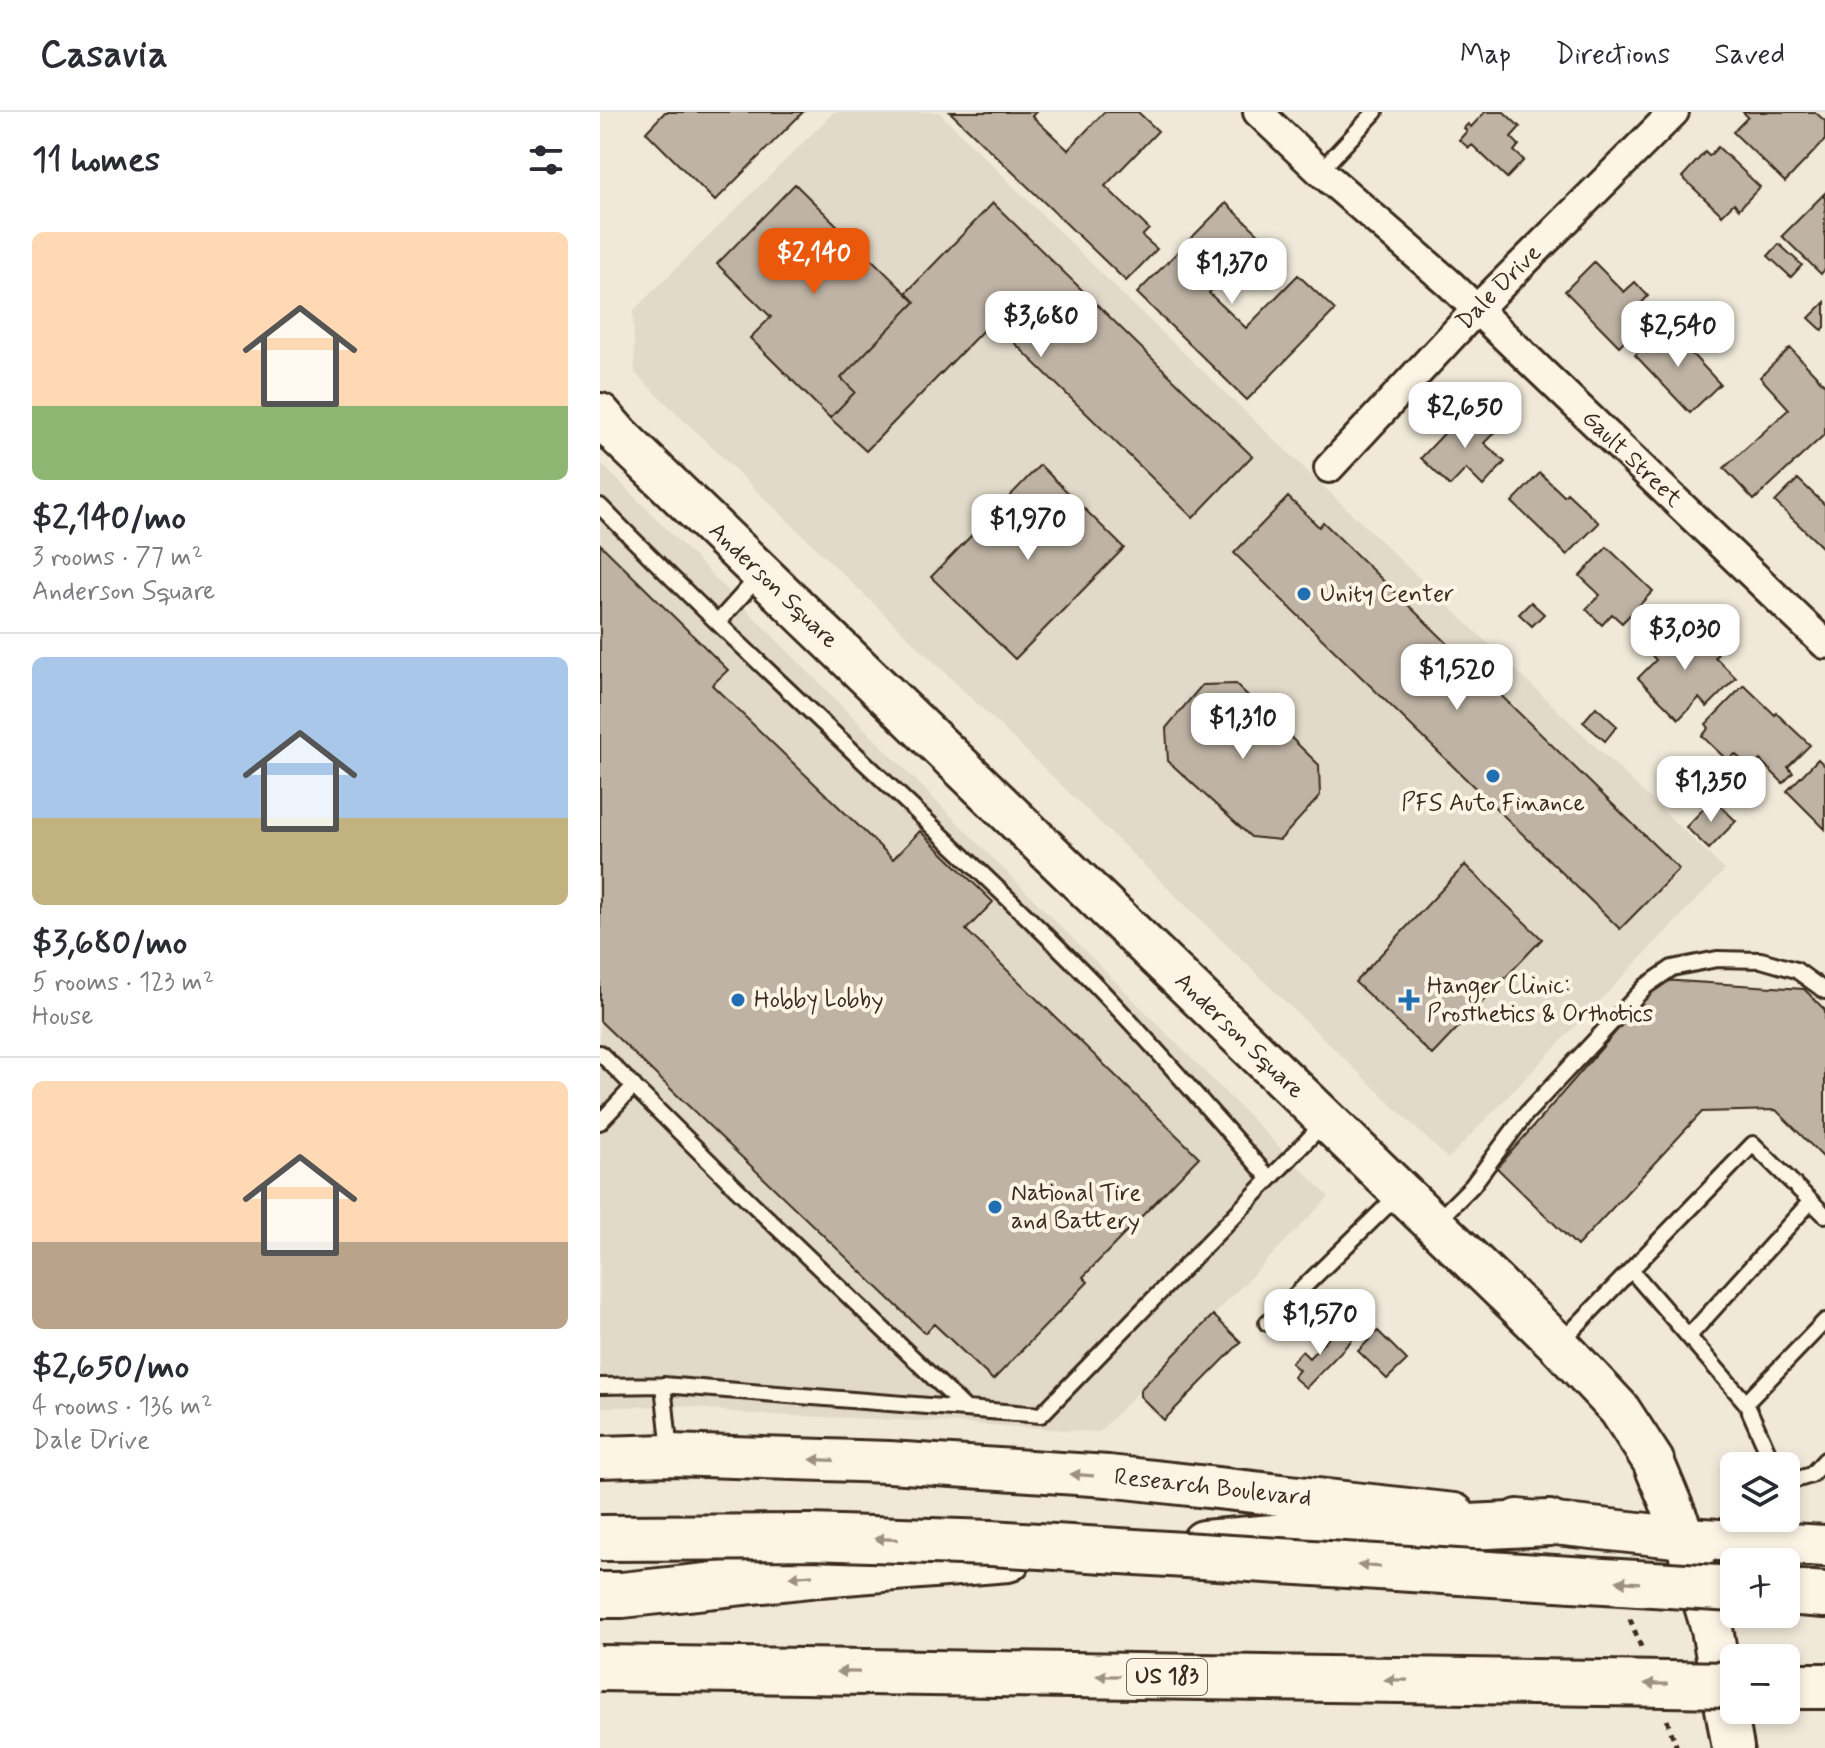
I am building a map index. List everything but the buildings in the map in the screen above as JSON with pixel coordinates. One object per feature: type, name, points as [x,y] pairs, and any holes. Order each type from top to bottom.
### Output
[{"type":"highway","points":[[600,1595],[1285,1536],[1549,1523]]},
{"type":"highway","points":[[600,1538],[810,1537],[991,1543],[1720,1588]]},
{"type":"highway","points":[[1800,1593],[1825,1595]]},
{"type":"highway","name":"US 183","points":[[600,1668],[1720,1685]]},
{"type":"highway","points":[[1800,1686],[1825,1686]]},
{"type":"main road","name":"Anderson Square","points":[[600,414],[761,574],[1558,1344],[1619,1409],[1653,1461],[1685,1538],[1712,1629],[1733,1748]]},
{"type":"main road","name":"Research Boulevard","points":[[600,1457],[670,1455],[889,1462],[1108,1476],[1685,1538],[1825,1546]]},
{"type":"street","name":"Gault Street","points":[[1258,112],[1320,171],[1450,284],[1825,644]]},
{"type":"street","name":"Dale Drive","points":[[1329,468],[1476,310],[1674,112]]},
{"type":"lane","points":[[1320,171],[1375,112]]},
{"type":"lane","points":[[600,506],[1053,942],[1114,1004],[1270,1179]]},
{"type":"lane","points":[[718,622],[761,574]]},
{"type":"lane","points":[[1434,1224],[1472,1186],[1534,1105],[1646,986],[1672,968],[1717,959],[1761,960],[1796,970],[1825,991]]},
{"type":"lane","points":[[600,1053],[965,1408]]},
{"type":"lane","points":[[600,1122],[634,1086]]},
{"type":"lane","points":[[600,1386],[663,1385],[1041,1415],[1327,1120]]},
{"type":"lane","points":[[1558,1344],[1753,1144],[1825,1215]]},
{"type":"lane","points":[[1267,1323],[1401,1192]]},
{"type":"lane","points":[[1689,1336],[1811,1201]]},
{"type":"lane","points":[[1631,1270],[1746,1403],[1768,1452]]},
{"type":"lane","points":[[1746,1403],[1825,1321]]},
{"type":"lane","points":[[663,1385],[670,1455]]},
{"type":"lane","points":[[1800,1479],[1811,1475],[1825,1460]]},
{"type":"shaded area","points":[[834,112],[939,112],[1123,295],[1725,870],[1448,1159],[635,373],[633,311]]},
{"type":"shaded area","points":[[600,462],[1329,1197],[1099,1432],[752,1414],[684,1406],[600,1407]]},
{"type":"place","name":"Unity Center","points":[[1304,594]]},
{"type":"place","name":"PFS Auto Finance","points":[[1493,776]]},
{"type":"place","name":"Hobby Lobby","points":[[738,1000]]},
{"type":"place","name":"Hanger Clinic: Prosthetics & Orthotics","points":[[1409,1000]]},
{"type":"place","name":"National Tire and Battery","points":[[995,1207]]}]
